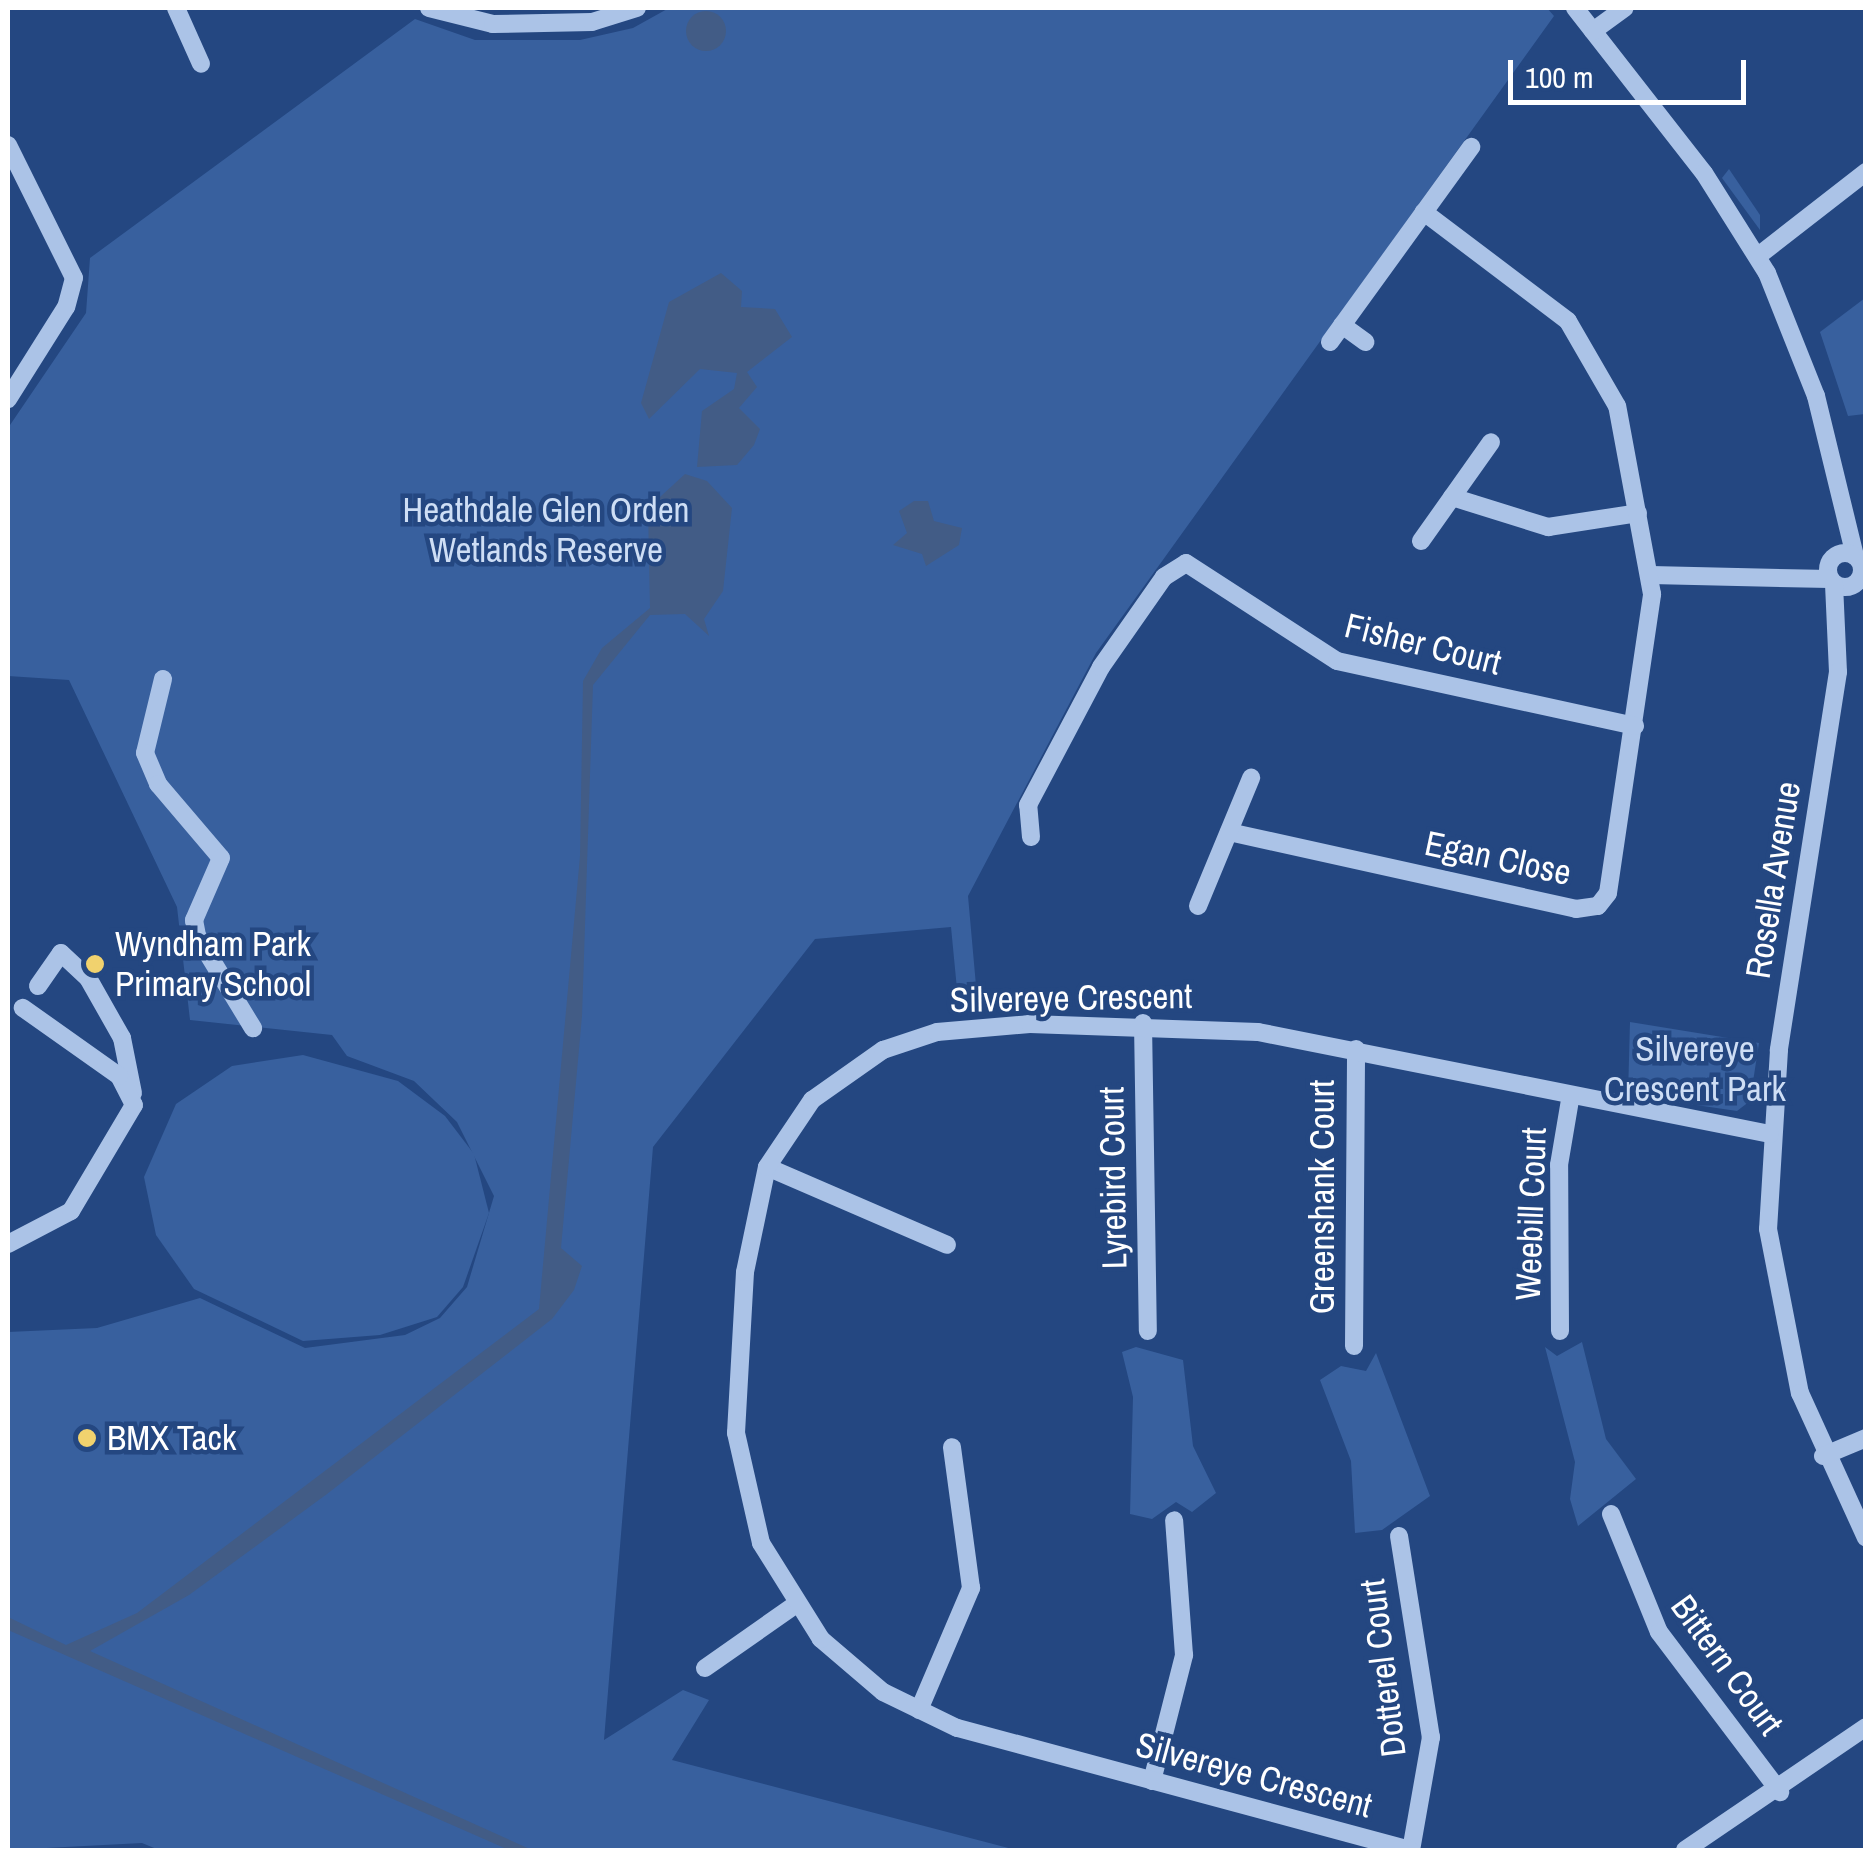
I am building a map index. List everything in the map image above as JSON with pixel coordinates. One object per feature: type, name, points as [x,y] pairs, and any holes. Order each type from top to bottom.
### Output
[{"type":"street","points":[[176,8],[201,64]]},
{"type":"street","points":[[428,8],[493,24],[592,22],[637,8]]},
{"type":"street","name":"Rosella Avenue","points":[[1575,8],[1758,256],[1808,369],[1838,505],[1860,569],[1841,634],[1770,1134],[1768,1229],[1780,1319],[1824,1456],[1866,1538]]},
{"type":"street","points":[[1594,31],[1625,8]]},
{"type":"street","points":[[8,146],[74,278],[66,307],[8,399]]},
{"type":"street","points":[[1330,342],[1471,146]]},
{"type":"street","points":[[1758,256],[1866,172]]},
{"type":"street","name":"Egan Close","points":[[1228,832],[1592,909],[1610,884],[1634,726],[1651,574],[1617,406],[1587,344],[1544,298],[1424,212]]},
{"type":"street","points":[[1342,325],[1365,342]]},
{"type":"street","points":[[1420,541],[1490,442]]},
{"type":"street","points":[[1452,498],[1548,527],[1638,514]]},
{"type":"street","name":"Rosella Avenue","points":[[1838,505],[1832,570],[1841,634]]},
{"type":"street","name":"Fisher Court","points":[[1032,837],[1028,805],[1102,668],[1164,577],[1186,564],[1338,660],[1634,726]]},
{"type":"street","points":[[1832,570],[1860,569]]},
{"type":"street","points":[[1651,574],[1860,569]]},
{"type":"street","points":[[162,680],[144,752],[158,784],[220,858],[194,920],[197,936],[253,1028]]},
{"type":"street","points":[[1198,906],[1251,778]]},
{"type":"street","points":[[8,1244],[46,1230],[93,1186],[133,1094],[122,1038],[88,978],[61,952],[38,986]]},
{"type":"street","points":[[23,1008],[133,1094]]},
{"type":"street","name":"Silvereye Crescent","points":[[1410,1850],[1152,1781],[919,1710],[847,1666],[795,1604],[744,1496],[736,1433],[749,1240],[767,1168],[812,1100],[906,1040],[1030,1024],[1143,1023],[1356,1049],[1570,1100],[1770,1134]]},
{"type":"street","name":"Lyrebird Court","points":[[1143,1023],[1148,1331]]},
{"type":"street","name":"Greenshank Court","points":[[1354,1346],[1356,1049]]},
{"type":"street","name":"Weebill Court","points":[[1560,1332],[1559,1166],[1570,1100]]},
{"type":"street","points":[[767,1168],[946,1245]]},
{"type":"street","points":[[1824,1456],[1866,1438]]},
{"type":"street","points":[[919,1710],[971,1588],[952,1447]]},
{"type":"street","name":"Bittern Court","points":[[1611,1514],[1659,1632],[1780,1792]]},
{"type":"street","points":[[1152,1781],[1184,1656],[1174,1520]]},
{"type":"street","name":"Dotterel Court","points":[[1399,1536],[1431,1737],[1410,1850]]},
{"type":"street","points":[[705,1668],[795,1604]]},
{"type":"street","points":[[1686,1850],[1780,1792],[1866,1727]]},
{"type":"green space","name":"Heathdale Glen Orden Wetlands Reserve","points":[[669,8],[1547,8],[1554,16],[1096,653],[968,896],[978,1008],[959,1010],[951,927],[815,939],[653,1147],[604,1740],[683,1690],[709,1700],[672,1760],[1016,1850],[159,1850],[142,1843],[8,1850],[8,1332],[97,1328],[200,1298],[305,1348],[405,1335],[440,1318],[467,1287],[494,1196],[457,1122],[414,1081],[347,1056],[332,1035],[190,1020],[177,907],[69,680],[8,676],[8,428],[86,313],[90,258],[415,19],[475,40],[580,40],[633,28]]},
{"type":"green space","points":[[1729,169],[1760,215],[1760,230],[1722,178]]},
{"type":"green space","points":[[1865,298],[1865,414],[1848,416],[1820,332]]},
{"type":"green space","name":"Silvereye Crescent Park","points":[[1630,1022],[1759,1043],[1750,1101],[1737,1111],[1628,1095]]},
{"type":"green space","points":[[303,1055],[398,1081],[445,1116],[474,1154],[489,1213],[463,1287],[437,1317],[380,1335],[303,1341],[194,1289],[156,1235],[144,1177],[176,1104],[232,1066]]},
{"type":"green space","points":[[1582,1342],[1606,1439],[1636,1479],[1578,1526],[1570,1499],[1575,1462],[1545,1347],[1557,1356]]},
{"type":"green space","points":[[1136,1347],[1183,1360],[1193,1446],[1216,1493],[1192,1512],[1176,1502],[1152,1519],[1130,1514],[1133,1397],[1122,1352]]},
{"type":"green space","points":[[1376,1353],[1430,1496],[1382,1530],[1355,1533],[1351,1461],[1320,1380],[1341,1366],[1366,1371]]},
{"type":"shaded area","points":[[706,11],[720,17],[726,31],[720,45],[706,51],[692,45],[686,31],[692,17]]},
{"type":"shaded area","points":[[721,273],[742,291],[741,307],[775,309],[792,337],[747,372],[757,387],[739,408],[760,429],[754,445],[737,465],[697,467],[702,411],[734,389],[737,373],[700,369],[649,419],[641,403],[669,302]]},
{"type":"shaded area","points":[[685,474],[707,481],[732,508],[723,591],[704,619],[709,636],[685,614],[650,615],[593,685],[582,1016],[561,1248],[582,1266],[574,1290],[552,1319],[327,1494],[189,1595],[90,1651],[532,1850],[509,1850],[8,1630],[8,1617],[66,1645],[137,1613],[539,1309],[580,856],[583,681],[602,648],[650,608],[648,508]]},
{"type":"shaded area","points":[[914,501],[928,501],[934,521],[962,528],[959,545],[926,566],[922,554],[893,545],[907,533],[899,511]]},
{"type":"place","name":"Wyndham Park Primary School","points":[[95,964]]},
{"type":"place","name":"BMX Tack","points":[[87,1438]]}]
